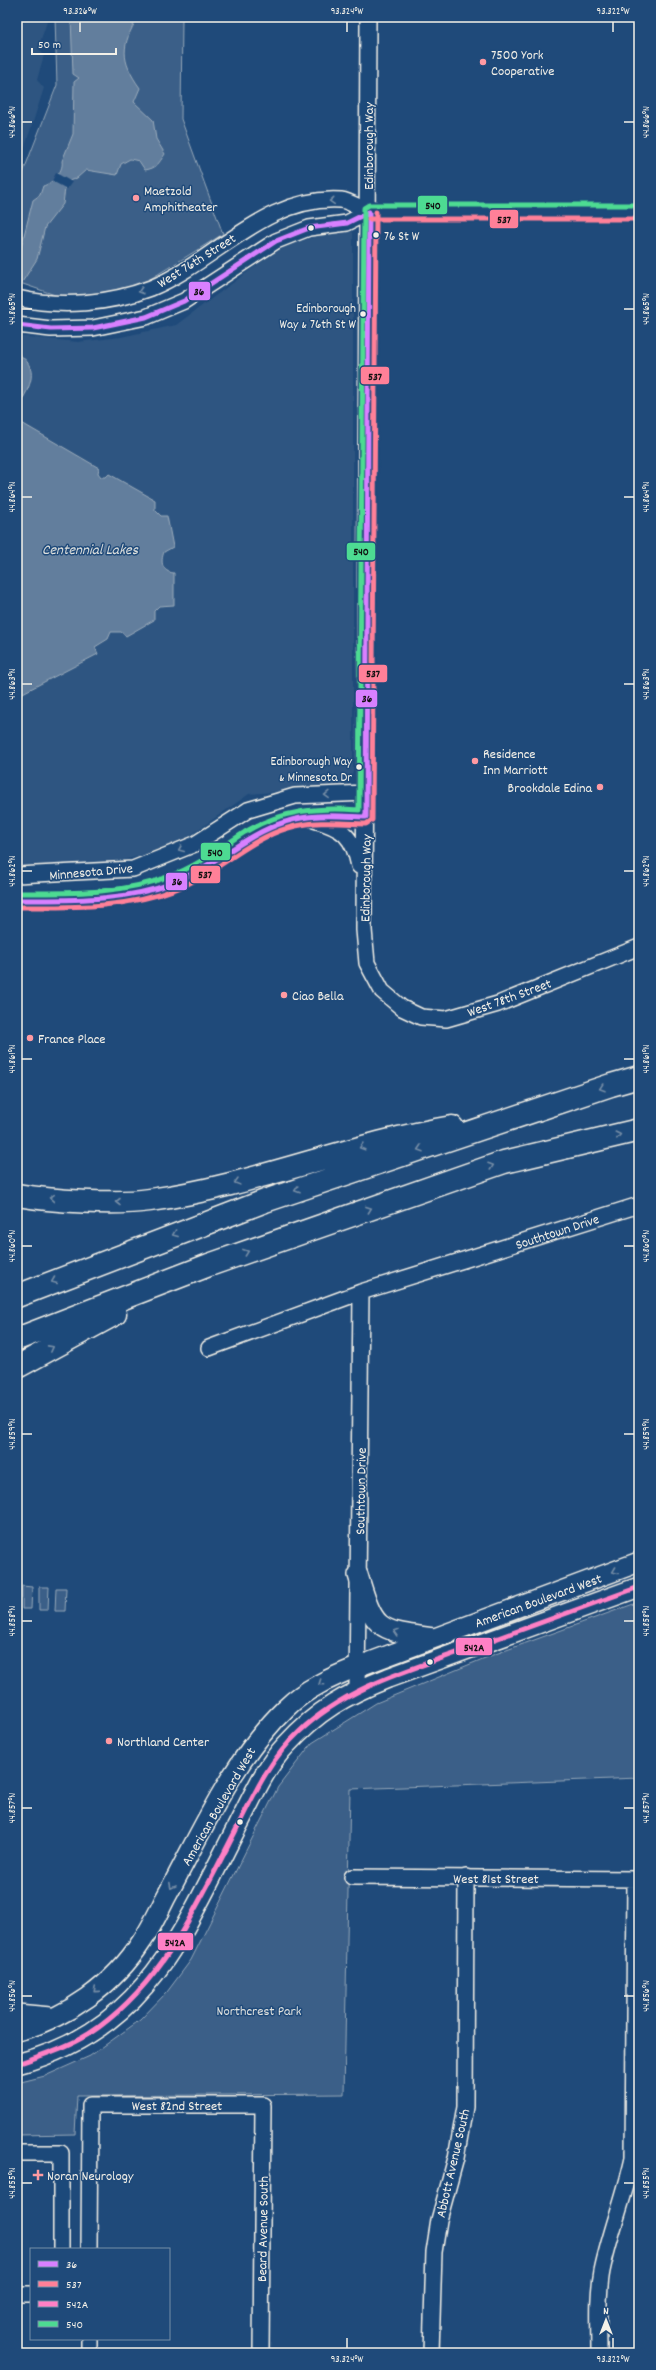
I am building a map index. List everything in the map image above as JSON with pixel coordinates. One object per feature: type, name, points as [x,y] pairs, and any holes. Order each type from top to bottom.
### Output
[{"type":"highway","points":[[17,1296],[265,1201],[611,1085],[639,1077]]},
{"type":"highway","points":[[17,1195],[88,1201],[148,1201],[223,1186],[410,1134],[524,1115]]},
{"type":"highway","points":[[17,1339],[210,1265],[504,1162],[639,1130]]},
{"type":"highway","points":[[17,1367],[210,1265]]},
{"type":"main road","name":"American Boulevard West","points":[[17,2031],[38,2025],[66,2012],[116,1974],[142,1942],[223,1792],[252,1745],[287,1706],[327,1679],[356,1667],[639,1562]]},
{"type":"main road","points":[[358,1575],[369,1611],[380,1626],[400,1633],[434,1638]]},
{"type":"main road","name":"American Boulevard West","points":[[17,2064],[60,2049],[94,2032],[148,1984],[172,1951],[265,1774],[285,1746],[327,1707],[357,1691],[639,1587]]},
{"type":"main road","points":[[17,2014],[54,2018]]},
{"type":"street","name":"Edinborough Way","points":[[368,17],[366,817],[364,930],[367,963],[382,991]]},
{"type":"street","name":"West 76th Street","points":[[22,299],[43,303],[82,303],[115,298],[152,288],[180,272],[244,230],[268,217],[292,208],[320,202],[342,200],[368,212],[639,212]]},
{"type":"street","name":"West 76th Street","points":[[20,325],[51,330],[93,328],[146,317],[184,301],[281,239],[309,228],[347,223],[368,212]]},
{"type":"street","name":"Minnesota Drive","points":[[17,875],[133,869],[195,844],[248,810],[296,796],[366,793]]},
{"type":"street","name":"Minnesota Drive","points":[[17,900],[97,900],[126,897],[162,887],[204,868],[228,851],[271,827],[303,817],[324,814],[366,817]]},
{"type":"street","points":[[303,817],[335,826],[355,847],[364,892]]},
{"type":"street","name":"West 78th Street","points":[[382,991],[402,1008],[421,1017],[446,1019],[498,1004],[639,947]]},
{"type":"street","name":"Southtown Drive","points":[[209,1348],[361,1292],[639,1205]]},
{"type":"street","name":"Southtown Drive","points":[[357,1691],[356,1667],[361,1292]]},
{"type":"street","name":"West 81st Street","points":[[352,1877],[637,1879]]},
{"type":"street","name":"Abbott Avenue South","points":[[431,2353],[434,2252],[439,2220],[456,2158],[465,2107],[466,1877]]},
{"type":"street","points":[[599,2353],[599,2302],[602,2271],[627,2188],[633,2158],[637,1879]]},
{"type":"street","name":"West 82nd Street","points":[[90,2248],[90,2105],[263,2105]]},
{"type":"street","name":"Beard Avenue South","points":[[261,2353],[263,2105]]},
{"type":"street","points":[[17,2153],[61,2153],[61,2248]]},
{"type":"street","points":[[17,2294],[30,2294]]},
{"type":"street","points":[[89,2340],[89,2353]]},
{"type":"shaded area","points":[[17,17],[46,17],[47,22],[38,48],[44,55],[37,80],[44,88],[17,171]]},
{"type":"shaded area","points":[[329,232],[353,232],[353,772],[348,783],[335,787],[249,794],[185,839],[152,853],[102,865],[17,865],[17,336],[78,342],[121,337],[176,325],[280,248]]},
{"type":"green space","points":[[55,17],[182,17],[181,119],[223,234],[134,289],[61,297],[17,282],[17,188],[57,85]]},
{"type":"green space","points":[[22,1586],[32,1587],[31,1609],[22,1609]]},
{"type":"green space","points":[[39,1587],[49,1587],[48,1610],[39,1610]]},
{"type":"green space","points":[[56,1588],[66,1588],[65,1611],[55,1611]]},
{"type":"green space","name":"Northcrest Park","points":[[639,1602],[639,1778],[350,1789],[344,2094],[77,2096],[75,2134],[17,2135],[17,2083],[45,2076],[90,2056],[140,2020],[167,1992],[191,1960],[278,1787],[312,1743],[376,1703],[490,1656]]},
{"type":"water","points":[[71,17],[138,17],[128,36],[125,53],[129,69],[140,88],[134,102],[153,120],[156,139],[165,154],[157,165],[149,169],[145,170],[139,161],[130,159],[121,164],[117,175],[86,170],[77,178],[69,181],[65,188],[63,204],[45,227],[37,259],[17,290],[17,263],[33,200],[40,195],[43,186],[50,183],[59,173],[62,161],[73,134],[74,82],[79,78],[73,74]]},
{"type":"water","points":[[17,353],[29,365],[31,371],[30,385],[19,405],[17,405]]},
{"type":"water","name":"Centennial Lakes","points":[[20,422],[99,468],[98,473],[101,477],[106,477],[109,474],[155,500],[155,510],[161,516],[167,516],[173,547],[164,552],[162,563],[167,571],[174,573],[174,605],[159,606],[154,611],[154,620],[126,636],[121,632],[111,632],[108,639],[95,647],[98,654],[17,696],[17,424]]},
{"type":"pier","points":[[56,173],[72,182],[67,189],[52,181]]},
{"type":"transit line","name":"540","points":[[17,893],[75,893],[132,887],[180,872],[209,856],[245,832],[273,819],[315,810],[359,810],[364,208],[369,205],[639,205]]},
{"type":"transit line","name":"36","points":[[17,325],[51,329],[93,328],[146,317],[184,301],[276,241],[309,228],[347,223],[369,212]]},
{"type":"transit line","name":"36","points":[[17,900],[96,899],[135,894],[173,883],[188,876],[202,869],[256,835],[285,822],[315,816],[366,817],[369,212]]},
{"type":"transit line","name":"537","points":[[17,907],[97,906],[156,896],[191,883],[259,840],[273,833],[298,825],[317,823],[366,824],[372,820],[376,212]]},
{"type":"transit line","name":"537","points":[[369,219],[639,219]]},
{"type":"transit line","name":"542A","points":[[17,2064],[60,2048],[90,2033],[122,2008],[143,1986],[162,1963],[194,1912],[255,1792],[270,1766],[288,1743],[317,1716],[358,1692],[401,1673],[639,1587]]},
{"type":"place","name":"7500 York Cooperative","points":[[483,62]]},
{"type":"place","name":"Maetzold Amphitheater","points":[[136,198]]},
{"type":"place","name":"76 St W","points":[[376,235]]},
{"type":"place","name":"Edinborough Way & 76th St W","points":[[363,314]]},
{"type":"place","name":"Residence Inn Marriott","points":[[475,761]]},
{"type":"place","name":"Edinborough Way & Minnesota Dr","points":[[359,767]]},
{"type":"place","name":"Brookdale Edina","points":[[600,787]]},
{"type":"place","name":"Ciao Bella","points":[[284,995]]},
{"type":"place","name":"France Place","points":[[30,1038]]},
{"type":"place","name":"Northland Center","points":[[109,1741]]},
{"type":"place","name":"Noran Neurology","points":[[38,2175]]}]
